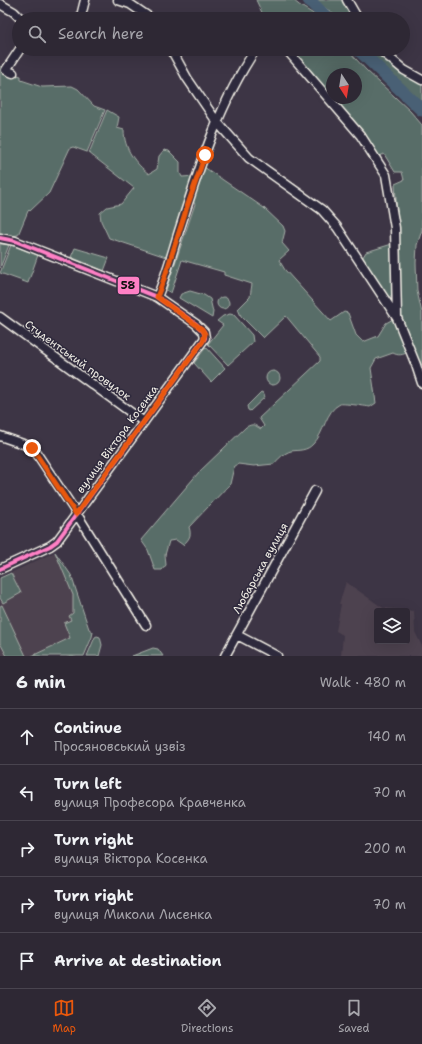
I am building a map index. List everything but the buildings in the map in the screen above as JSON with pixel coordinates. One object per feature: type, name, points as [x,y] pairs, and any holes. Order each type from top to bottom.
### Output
[{"type":"street","points":[[82,12],[85,0]]},
{"type":"street","points":[[118,0],[130,4],[142,12]]},
{"type":"street","points":[[347,0],[354,12]]},
{"type":"street","points":[[0,4],[14,12]]},
{"type":"street","points":[[13,73],[6,70],[15,56]]},
{"type":"street","points":[[175,56],[187,78],[217,122],[249,158],[322,210],[337,227],[397,318],[422,383]]},
{"type":"street","points":[[0,238],[10,239],[157,297],[217,122],[227,99],[251,56]]},
{"type":"street","points":[[292,56],[361,136],[386,175],[395,228],[397,318]]},
{"type":"street","points":[[388,56],[404,70],[422,80]]},
{"type":"street","name":"вулиця Віктора Косенка","points":[[0,569],[52,546],[205,338],[204,332],[196,324],[157,297]]},
{"type":"street","name":"Студентський провулок","points":[[0,316],[144,422]]},
{"type":"street","points":[[0,436],[32,448],[76,514],[146,626]]},
{"type":"street","name":"Любарська вулиця","points":[[225,656],[315,491]]},
{"type":"street","points":[[237,635],[277,656]]},
{"type":"shaded area","points":[[55,552],[71,575],[89,630],[76,656],[0,656],[0,578]]},
{"type":"shaded area","points":[[346,582],[383,608],[374,608],[374,644],[410,644],[410,611],[414,611],[415,632],[422,646],[422,656],[341,656],[343,635],[336,631],[341,604],[339,604]]},
{"type":"green space","points":[[256,0],[293,0],[310,12],[262,12]]},
{"type":"green space","points":[[314,0],[344,0],[351,12],[331,12]]},
{"type":"green space","points":[[296,56],[353,56],[366,70],[410,111],[422,125],[422,230],[417,245],[416,263],[417,291],[422,313],[422,365],[418,361],[398,307],[398,229],[395,184],[404,180],[402,172],[395,172],[384,154],[378,157],[335,104],[362,104],[362,68],[326,68],[326,93]]},
{"type":"green space","points":[[371,56],[383,56],[401,73],[422,85],[422,106],[419,102],[410,99],[399,83],[386,74]]},
{"type":"green space","points":[[7,63],[9,73],[21,76],[21,80],[42,87],[72,86],[78,89],[94,106],[105,110],[87,152],[73,147],[70,148],[49,193],[30,211],[28,211],[18,235],[0,236],[0,67]]},
{"type":"green space","points":[[107,110],[119,117],[117,128],[124,130],[124,137],[131,155],[149,174],[157,169],[159,156],[164,150],[169,151],[180,162],[180,173],[182,177],[196,176],[166,257],[109,238],[101,221],[100,213],[107,207],[121,204],[134,188],[89,153]]},
{"type":"green space","points":[[204,167],[264,208],[283,226],[285,231],[282,243],[289,251],[279,260],[285,270],[331,321],[344,312],[348,313],[356,335],[363,342],[378,336],[386,323],[395,318],[408,352],[400,355],[393,353],[376,359],[371,368],[376,403],[370,407],[340,404],[335,407],[317,439],[308,448],[288,452],[281,456],[274,464],[254,466],[238,464],[234,467],[230,484],[189,527],[190,535],[187,541],[183,545],[176,540],[169,541],[165,555],[166,565],[162,570],[155,570],[148,550],[141,540],[199,472],[246,427],[254,425],[261,429],[264,426],[259,418],[320,361],[320,357],[286,316],[263,338],[241,316],[238,309],[250,297],[252,284],[224,275],[224,272],[182,260],[171,293],[166,290],[195,204],[191,198]]},
{"type":"green space","points":[[0,244],[9,245],[0,268]]},
{"type":"green space","points":[[392,244],[392,295],[387,297],[361,260],[366,252]]},
{"type":"green space","points":[[11,245],[38,255],[28,283],[0,273]]},
{"type":"green space","points":[[75,248],[109,258],[104,271],[71,257]]},
{"type":"green space","points":[[190,291],[204,295],[210,299],[213,312],[212,318],[179,298],[181,294]]},
{"type":"green space","points":[[221,297],[225,297],[229,303],[225,309],[221,309],[217,305],[217,301]]},
{"type":"green space","points":[[230,314],[234,315],[252,335],[253,342],[228,365],[208,344],[223,325],[217,321],[223,316]]},
{"type":"green space","points":[[206,347],[225,368],[211,382],[194,363]]},
{"type":"green space","points":[[270,371],[276,371],[280,375],[280,381],[276,385],[270,385],[266,381],[266,375]]},
{"type":"green space","points":[[261,392],[265,397],[250,411],[248,410],[247,406]]},
{"type":"green space","points":[[55,552],[71,575],[89,629],[93,632],[84,656],[32,656],[70,638],[64,623],[71,620],[69,616],[73,613],[73,595]]},
{"type":"green space","points":[[11,573],[21,593],[3,603],[0,598],[0,578]]},
{"type":"green space","points":[[2,605],[26,656],[7,656],[0,643],[0,606]]},
{"type":"green space","points":[[95,637],[100,637],[102,645],[99,656],[87,656]]},
{"type":"green space","points":[[153,648],[158,649],[163,656],[132,656]]},
{"type":"waterway","points":[[309,0],[321,12]]},
{"type":"waterway","points":[[365,56],[422,110]]},
{"type":"transit line","name":"58","points":[[0,238],[15,241],[157,297],[196,324],[204,332],[205,338],[57,541],[50,546],[0,569]]},
{"type":"route","points":[[32,448],[76,514],[205,338],[205,334],[202,329],[157,297],[205,155]]}]
